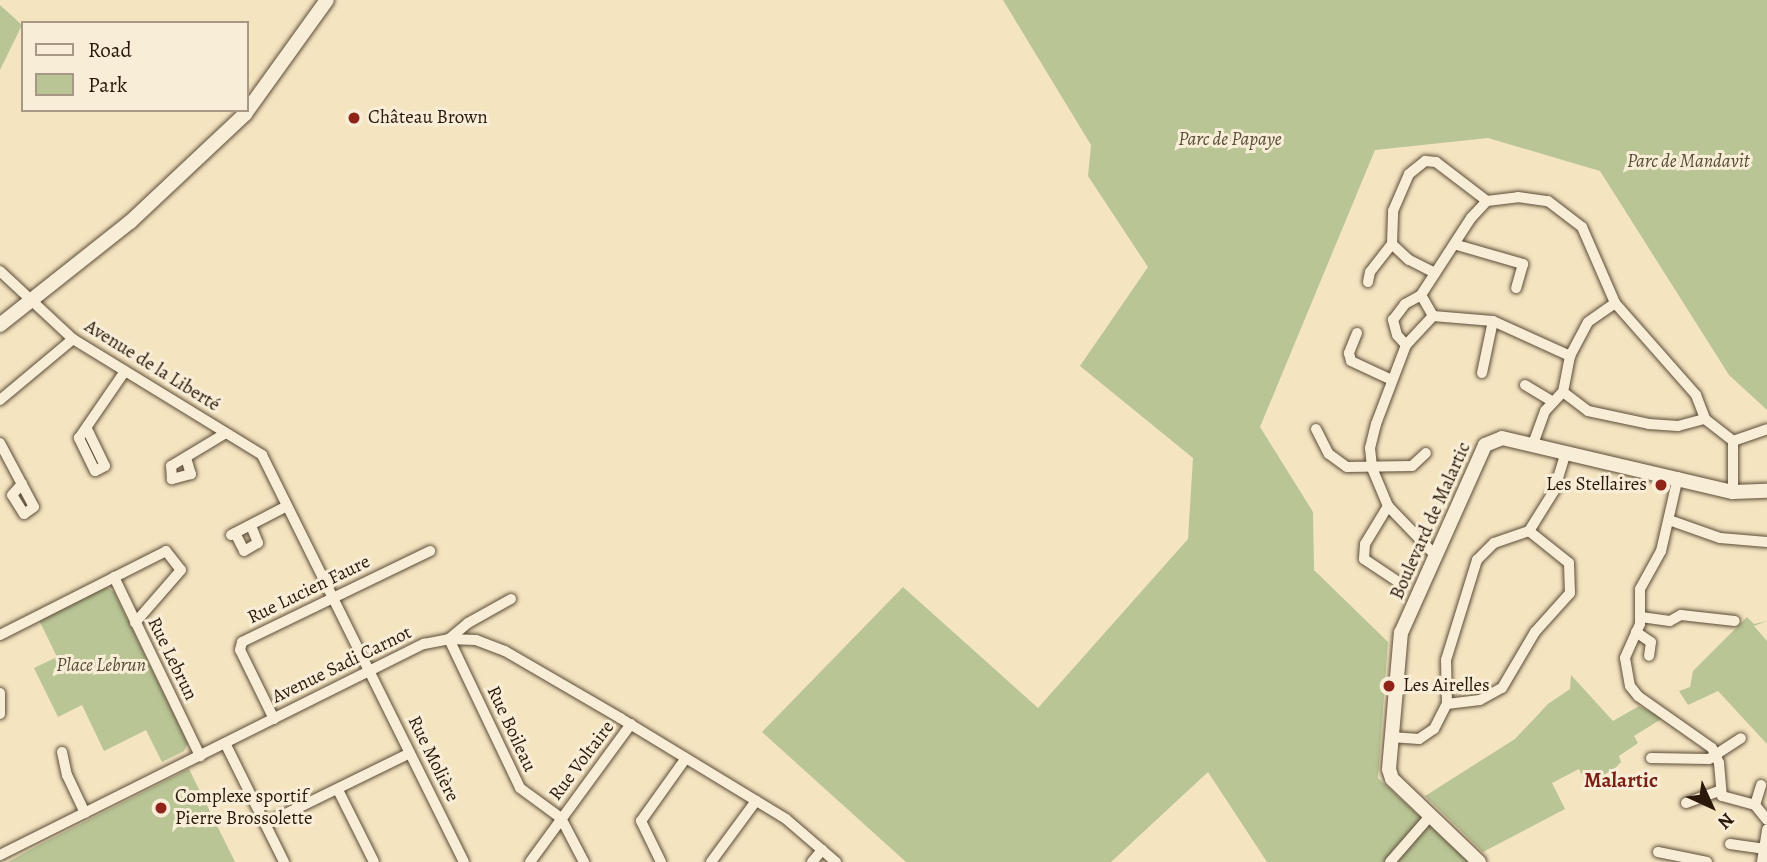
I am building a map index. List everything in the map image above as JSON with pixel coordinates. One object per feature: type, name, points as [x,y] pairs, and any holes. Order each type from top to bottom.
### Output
[{"type":"street","points":[[248,110],[327,0]]},
{"type":"street","points":[[0,325],[30,298],[130,222],[246,112]]},
{"type":"street","points":[[1368,282],[1370,272],[1392,244],[1391,221],[1403,186],[1425,161],[1443,167],[1487,201],[1537,198],[1573,217],[1590,240],[1615,303],[1696,395],[1705,419],[1733,441]]},
{"type":"street","points":[[1406,345],[1396,335],[1394,320],[1405,304],[1421,295],[1457,245],[1471,218],[1487,201]]},
{"type":"street","points":[[1392,244],[1409,260],[1435,273]]},
{"type":"street","points":[[1457,245],[1523,264],[1516,288]]},
{"type":"street","name":"Avenue de la Liberté","points":[[0,271],[73,339],[262,455]]},
{"type":"street","points":[[1421,295],[1433,316]]},
{"type":"street","points":[[1533,444],[1541,419],[1563,392],[1570,356],[1593,316],[1615,303]]},
{"type":"street","points":[[1433,316],[1493,321],[1570,356]]},
{"type":"street","points":[[1433,316],[1406,345],[1370,449],[1372,468],[1388,506],[1436,555]]},
{"type":"street","points":[[1482,373],[1487,365],[1493,321]]},
{"type":"street","points":[[1357,333],[1351,361],[1392,380]]},
{"type":"street","points":[[0,400],[73,339]]},
{"type":"street","points":[[87,429],[125,371]]},
{"type":"street","points":[[1525,385],[1553,402]]},
{"type":"street","points":[[1563,392],[1588,411],[1649,425],[1678,426],[1705,419]]},
{"type":"street","points":[[1316,429],[1329,454],[1347,467],[1412,466],[1426,453]]},
{"type":"street","points":[[1733,441],[1767,429]]},
{"type":"street","points":[[186,458],[226,433]]},
{"type":"street","name":"Boulevard de Malartic","points":[[1479,862],[1389,774],[1398,645],[1488,441],[1502,438],[1533,444],[1733,492],[1767,491]]},
{"type":"street","points":[[1733,441],[1733,492]]},
{"type":"street","points":[[0,443],[22,484]]},
{"type":"street","points":[[1391,737],[1425,736],[1447,704],[1446,660],[1477,561],[1494,543],[1529,531],[1554,491],[1566,452]]},
{"type":"street","name":"Rue Molière","points":[[262,455],[464,862]]},
{"type":"street","points":[[1678,477],[1657,561],[1640,589],[1641,617],[1625,658],[1633,691],[1716,755],[1719,792],[1729,800],[1755,805],[1767,820]]},
{"type":"street","points":[[250,526],[258,543],[244,551],[233,534],[287,506]]},
{"type":"street","points":[[1388,506],[1365,544],[1364,559],[1400,583]]},
{"type":"street","points":[[1669,520],[1720,538],[1767,542]]},
{"type":"street","points":[[1447,704],[1480,700],[1502,688],[1535,632],[1570,593],[1569,563],[1529,531]]},
{"type":"street","points":[[0,635],[166,551],[181,570],[135,623]]},
{"type":"street","name":"Rue Lucien Faure","points":[[274,719],[240,646],[333,597],[430,551]]},
{"type":"street","name":"Rue Lebrun","points":[[114,577],[200,755]]},
{"type":"street","points":[[449,639],[468,622],[511,599]]},
{"type":"street","points":[[1641,617],[1735,621]]},
{"type":"street","points":[[1636,632],[1651,642],[1649,656]]},
{"type":"street","name":"Avenue Sadi Carnot","points":[[0,855],[424,644],[449,639],[476,640],[505,652],[631,724],[756,801],[836,862]]},
{"type":"street","name":"Rue Boileau","points":[[449,639],[520,788],[561,818]]},
{"type":"street","points":[[0,693],[0,714]]},
{"type":"street","name":"Rue Voltaire","points":[[530,862],[631,724]]},
{"type":"street","points":[[1651,758],[1675,762],[1716,755],[1741,738]]},
{"type":"street","points":[[225,743],[284,862]]},
{"type":"street","points":[[62,752],[67,775],[85,813]]},
{"type":"street","points":[[265,824],[411,753]]},
{"type":"street","points":[[661,862],[641,821],[686,758]]},
{"type":"street","points":[[1755,805],[1761,785]]},
{"type":"street","points":[[338,790],[374,862]]},
{"type":"street","points":[[1686,803],[1719,792]]},
{"type":"street","points":[[711,862],[756,801]]},
{"type":"street","points":[[1391,862],[1431,815]]},
{"type":"street","points":[[561,818],[584,862]]},
{"type":"street","points":[[1730,844],[1764,854],[1767,829]]},
{"type":"street","points":[[812,862],[821,849]]},
{"type":"street","points":[[1658,852],[1707,862]]},
{"type":"green space","name":"Parc de Papaye","points":[[1003,0],[1767,0],[1767,410],[1729,375],[1600,171],[1488,138],[1375,150],[1260,427],[1313,512],[1314,570],[1388,642],[1378,778],[1469,862],[1267,862],[1208,772],[1111,862],[906,862],[762,732],[903,587],[1038,708],[1188,539],[1193,458],[1080,366],[1148,267],[1088,176],[1091,145]]},
{"type":"green space","points":[[0,5],[21,27],[0,70]]},
{"type":"green space","name":"Place Lebrun","points":[[106,587],[114,592],[188,743],[184,751],[162,762],[146,730],[104,751],[82,705],[58,717],[34,668],[57,657],[39,620]]},
{"type":"green space","points":[[1747,617],[1754,624],[1767,621],[1754,626],[1767,641],[1767,744],[1718,691],[1688,705],[1679,691],[1690,687],[1693,671]]},
{"type":"green space","points":[[1571,675],[1613,721],[1639,706],[1663,718],[1634,736],[1638,743],[1619,756],[1621,762],[1614,769],[1587,785],[1579,769],[1552,783],[1565,809],[1483,852],[1425,796],[1515,739],[1548,704],[1570,689]]},
{"type":"green space","name":"Complexe sportif Pierre Brossolette","points":[[189,769],[235,862],[8,862],[37,846]]},
{"type":"place","name":"Château Brown","points":[[354,118]]},
{"type":"place","name":"Les Stellaires","points":[[1661,485]]},
{"type":"place","name":"Les Airelles","points":[[1389,686]]},
{"type":"place","name":"Complexe sportif Pierre Brossolette","points":[[161,808]]},
{"type":"district","name":"Malartic","points":[[1621,780]]},
{"type":"park label","name":"Parc de Mandavit","points":[[1688,162]]}]
